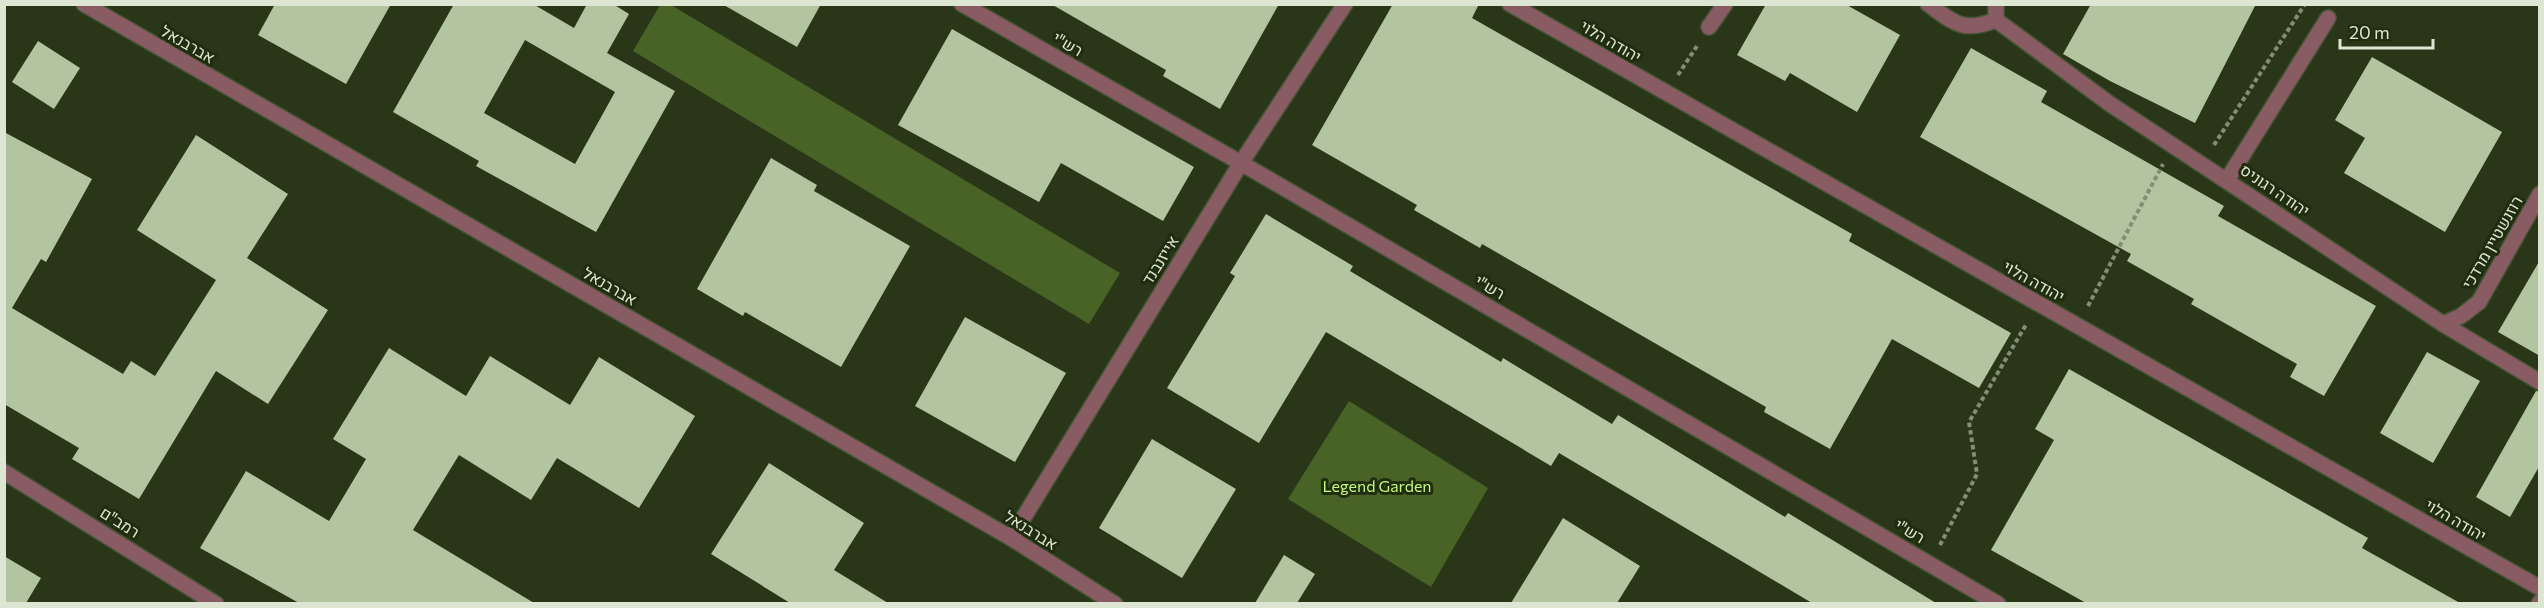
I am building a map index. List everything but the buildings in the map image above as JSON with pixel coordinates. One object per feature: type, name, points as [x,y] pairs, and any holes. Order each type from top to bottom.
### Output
[{"type":"street","name":"אברבנאל","points":[[84,4],[1011,538],[1115,603]]},
{"type":"street","name":"רש\"י","points":[[962,4],[1241,163],[1998,603]]},
{"type":"street","name":"אייזנבנד","points":[[1011,538],[1241,163],[1345,4]]},
{"type":"street","name":"יהודה הלוי","points":[[1510,4],[2540,588]]},
{"type":"street","points":[[1709,27],[1725,4]]},
{"type":"street","name":"יהודה רגוניס","points":[[1928,4],[1959,26],[1978,27],[1996,12],[2110,104],[2443,324],[2540,382]]},
{"type":"street","points":[[2227,180],[2328,18]]},
{"type":"street","name":"רוזנשטיין מרדכי","points":[[2443,324],[2461,316],[2479,302],[2540,194]]},
{"type":"street","name":"רמב\"ם","points":[[4,471],[216,603]]},
{"type":"path","points":[[2202,164],[2305,4]]},
{"type":"path","points":[[1666,93],[1709,27]]},
{"type":"path","points":[[2077,326],[2173,145]]},
{"type":"path","points":[[1929,564],[1977,474],[1969,422],[2038,304]]},
{"type":"green space","points":[[660,5],[671,5],[1120,273],[1089,324],[633,51]]},
{"type":"green space","name":"Legend Garden","points":[[1349,401],[1488,488],[1431,587],[1288,499]]}]
